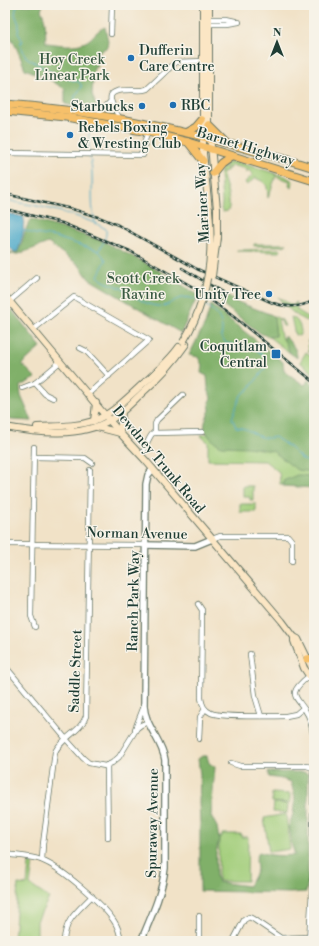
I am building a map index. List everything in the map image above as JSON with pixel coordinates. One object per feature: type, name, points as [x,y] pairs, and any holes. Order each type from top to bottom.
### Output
[{"type":"main road","points":[[203,5],[206,22],[209,125],[206,137]]},
{"type":"main road","points":[[206,22],[209,5]]},
{"type":"main road","points":[[206,61],[202,120],[206,137]]},
{"type":"main road","name":"Barnet Highway","points":[[5,104],[36,106],[98,114],[187,132],[314,168]]},
{"type":"main road","name":"Barnet Highway","points":[[5,111],[66,117],[148,132],[203,146],[314,181]]},
{"type":"main road","points":[[187,132],[196,127],[202,120]]},
{"type":"main road","points":[[209,125],[226,142]]},
{"type":"main road","name":"Mariner Way","points":[[16,428],[71,426],[106,415],[116,408],[166,363],[184,343],[197,316],[208,278],[211,248],[209,210],[203,161],[203,146],[206,137]]},
{"type":"main road","name":"Mariner Way","points":[[5,427],[70,432],[97,427],[122,412],[159,378],[174,361],[202,313],[214,265],[217,237],[217,209],[211,149],[206,137]]},
{"type":"main road","points":[[188,142],[203,161]]},
{"type":"main road","points":[[213,174],[221,163],[231,156]]},
{"type":"main road","name":"Dewdney Trunk Road","points":[[5,296],[294,637],[298,639],[311,658],[311,674],[314,683]]},
{"type":"main road","points":[[94,420],[96,403]]},
{"type":"main road","points":[[97,427],[120,433],[122,412]]},
{"type":"main road","name":"Dewdney Trunk Road","points":[[294,637],[301,661],[311,674]]},
{"type":"street","points":[[111,34],[112,5]]},
{"type":"street","points":[[226,19],[239,22],[227,24],[206,22],[226,19]]},
{"type":"street","points":[[119,118],[111,102],[111,95],[114,91],[147,89],[176,62],[206,61]]},
{"type":"street","points":[[98,114],[111,102]]},
{"type":"street","points":[[5,153],[144,154],[145,140],[148,132]]},
{"type":"street","points":[[10,301],[37,278]]},
{"type":"street","points":[[33,330],[74,297],[149,340],[88,394]]},
{"type":"street","points":[[80,348],[86,351],[109,376]]},
{"type":"street","points":[[22,388],[35,383],[60,362]]},
{"type":"street","points":[[35,383],[45,394],[53,398]]},
{"type":"street","points":[[155,433],[156,420],[183,395]]},
{"type":"street","points":[[141,456],[151,435],[155,433],[202,432]]},
{"type":"street","points":[[34,447],[31,616],[35,627]]},
{"type":"street","points":[[34,457],[84,458],[92,463]]},
{"type":"street","name":"Saddle Street","points":[[42,860],[54,754],[66,739],[82,724],[86,716],[90,470]]},
{"type":"street","name":"Ranch Park Way","points":[[134,734],[144,706],[146,484],[148,475],[153,470]]},
{"type":"street","name":"Norman Avenue","points":[[5,544],[195,546],[220,536],[288,536],[292,541],[292,561]]},
{"type":"street","points":[[198,604],[202,610],[201,698],[205,709],[212,714],[218,715],[292,716],[303,708]]},
{"type":"street","points":[[250,654],[256,696],[261,716]]},
{"type":"street","points":[[5,666],[86,761],[107,766],[108,838]]},
{"type":"street","points":[[233,941],[244,920],[249,918],[253,919],[282,939],[309,939],[313,873],[312,728],[309,716],[297,701],[295,691],[300,683],[311,674]]},
{"type":"street","name":"Spuraway Avenue","points":[[141,941],[158,899],[165,868],[165,760],[162,747],[148,722],[144,706]]},
{"type":"street","points":[[200,739],[200,717],[205,709]]},
{"type":"street","name":"Ranch Park Way","points":[[107,766],[119,757],[140,726],[148,722]]},
{"type":"street","points":[[231,763],[240,766],[307,766],[313,768]]},
{"type":"street","points":[[5,854],[42,860],[69,878],[92,896],[114,920],[118,928],[121,941]]},
{"type":"street","points":[[64,941],[68,922],[92,896]]},
{"type":"street","points":[[199,916],[199,941]]},
{"type":"green space","name":"Hoy Creek Linear Park","points":[[5,5],[43,5],[41,10],[45,22],[46,43],[68,45],[80,44],[90,39],[98,31],[105,27],[108,41],[107,47],[95,55],[98,67],[94,67],[92,94],[97,109],[87,109],[65,104],[65,89],[47,78],[25,69],[5,26]]},
{"type":"green space","points":[[230,162],[237,162],[274,173],[276,176],[268,198],[267,188],[263,182],[255,178],[247,185],[245,182],[253,175],[249,170],[246,172],[246,169],[231,165],[229,169],[224,165]]},
{"type":"green space","points":[[223,166],[228,170],[222,173],[228,193],[229,207],[228,211],[223,212],[221,210],[220,174]]},
{"type":"green space","points":[[275,174],[285,176],[293,181],[292,188],[289,186],[290,181],[277,177]]},
{"type":"green space","name":"Scott Creek Ravine","points":[[31,219],[103,241],[153,267],[198,295],[181,333],[89,279],[79,265],[48,243],[19,254],[5,254],[5,252],[17,253]]},
{"type":"green space","points":[[254,244],[287,244],[283,246],[254,246]]},
{"type":"green space","points":[[237,250],[281,250],[280,252],[237,251]]},
{"type":"green space","points":[[214,288],[235,301],[272,315],[274,318],[276,336],[269,337],[260,333],[211,296]]},
{"type":"green space","points":[[278,297],[293,306],[296,302],[297,310],[308,317],[307,321],[291,311]]},
{"type":"green space","points":[[5,301],[41,347],[22,364],[36,378],[20,386],[21,396],[32,421],[12,420],[5,418]]},
{"type":"green space","points":[[211,305],[283,362],[284,371],[304,385],[308,380],[314,385],[314,428],[312,430],[312,445],[314,447],[314,472],[297,470],[273,451],[248,447],[221,446],[211,439],[204,429],[210,410],[209,402],[211,398],[207,376],[201,373],[202,365],[198,357],[189,355],[205,324]]},
{"type":"green space","points":[[267,313],[280,319],[278,320],[281,336],[290,353],[269,337],[276,336],[274,318]]},
{"type":"green space","points":[[291,317],[297,321],[299,325],[301,332],[299,336],[295,335]]},
{"type":"green space","points":[[280,319],[282,320],[285,326],[283,326]]},
{"type":"green space","points":[[283,337],[286,337],[293,346],[296,351],[297,358],[290,353]]},
{"type":"green space","points":[[311,337],[314,337],[314,355],[307,350],[309,348],[307,345],[309,344],[307,342]]},
{"type":"green space","points":[[306,352],[314,358],[314,374],[300,362]]},
{"type":"green space","points":[[200,435],[312,436],[312,446],[314,449],[314,485],[280,484],[279,472],[265,461],[208,460],[208,442]]},
{"type":"green space","points":[[297,475],[314,477],[314,488],[283,486],[283,481]]},
{"type":"green space","points":[[243,486],[253,486],[253,500],[250,500],[250,497],[243,497]]},
{"type":"green space","points":[[240,504],[256,504],[256,512],[240,512]]},
{"type":"green space","points":[[202,756],[207,756],[209,763],[215,767],[211,816],[217,827],[219,839],[216,853],[216,877],[218,882],[249,886],[257,870],[256,859],[259,852],[286,856],[295,855],[291,843],[289,825],[293,814],[295,798],[291,782],[269,777],[268,772],[304,772],[308,774],[308,881],[306,892],[200,891],[200,775],[198,759]]},
{"type":"green space","points":[[272,793],[290,794],[290,803],[272,802]]},
{"type":"green space","points":[[274,803],[288,804],[287,813],[273,812]]},
{"type":"green space","points":[[286,814],[290,849],[269,852],[264,818]]},
{"type":"green space","points":[[222,834],[241,834],[241,837],[248,837],[247,881],[218,881],[219,837],[222,837]]},
{"type":"green space","points":[[29,863],[33,863],[30,885],[49,898],[37,921],[37,941],[14,941],[18,884],[27,885]]},
{"type":"water","points":[[7,213],[24,217],[23,234],[18,251],[16,252],[10,248],[5,248],[5,214]]},
{"type":"waterway","points":[[17,5],[15,14],[19,24],[18,33],[22,40],[20,44],[26,57],[45,69],[64,78],[80,83],[82,87],[75,96],[75,101]]},
{"type":"waterway","points":[[88,127],[89,150]]},
{"type":"waterway","points":[[90,157],[92,173],[92,206],[95,222]]},
{"type":"waterway","points":[[5,198],[14,202],[70,214],[99,225],[106,229],[106,235],[99,250]]},
{"type":"waterway","points":[[23,230],[35,234],[55,237],[99,251]]},
{"type":"waterway","points":[[99,251],[106,260],[98,276],[105,282],[124,289],[142,301],[158,306],[168,305],[180,298],[185,297],[199,301]]},
{"type":"waterway","points":[[203,304],[212,310],[219,318],[222,326],[221,337],[226,343],[255,349],[262,354],[266,361],[264,370],[249,389],[241,395],[232,418],[236,427],[242,428],[264,438],[275,437],[302,459],[314,465]]},
{"type":"railway","points":[[5,194],[72,209],[101,218],[118,225],[197,269],[273,303],[284,306],[299,306],[314,300]]},
{"type":"railway","points":[[5,209],[62,223],[130,251],[193,287],[234,317],[314,382]]},
{"type":"railway","points":[[182,268],[222,292]]},
{"type":"place","name":"Dufferin Care Centre","points":[[131,58]]},
{"type":"place","name":"RBC","points":[[173,105]]},
{"type":"place","name":"Starbucks","points":[[142,106]]},
{"type":"place","name":"Rebels Boxing & Wresting Club","points":[[70,135]]},
{"type":"place","name":"Unity Tree","points":[[269,294]]},
{"type":"place","name":"Coquitlam Central","points":[[276,354]]}]
